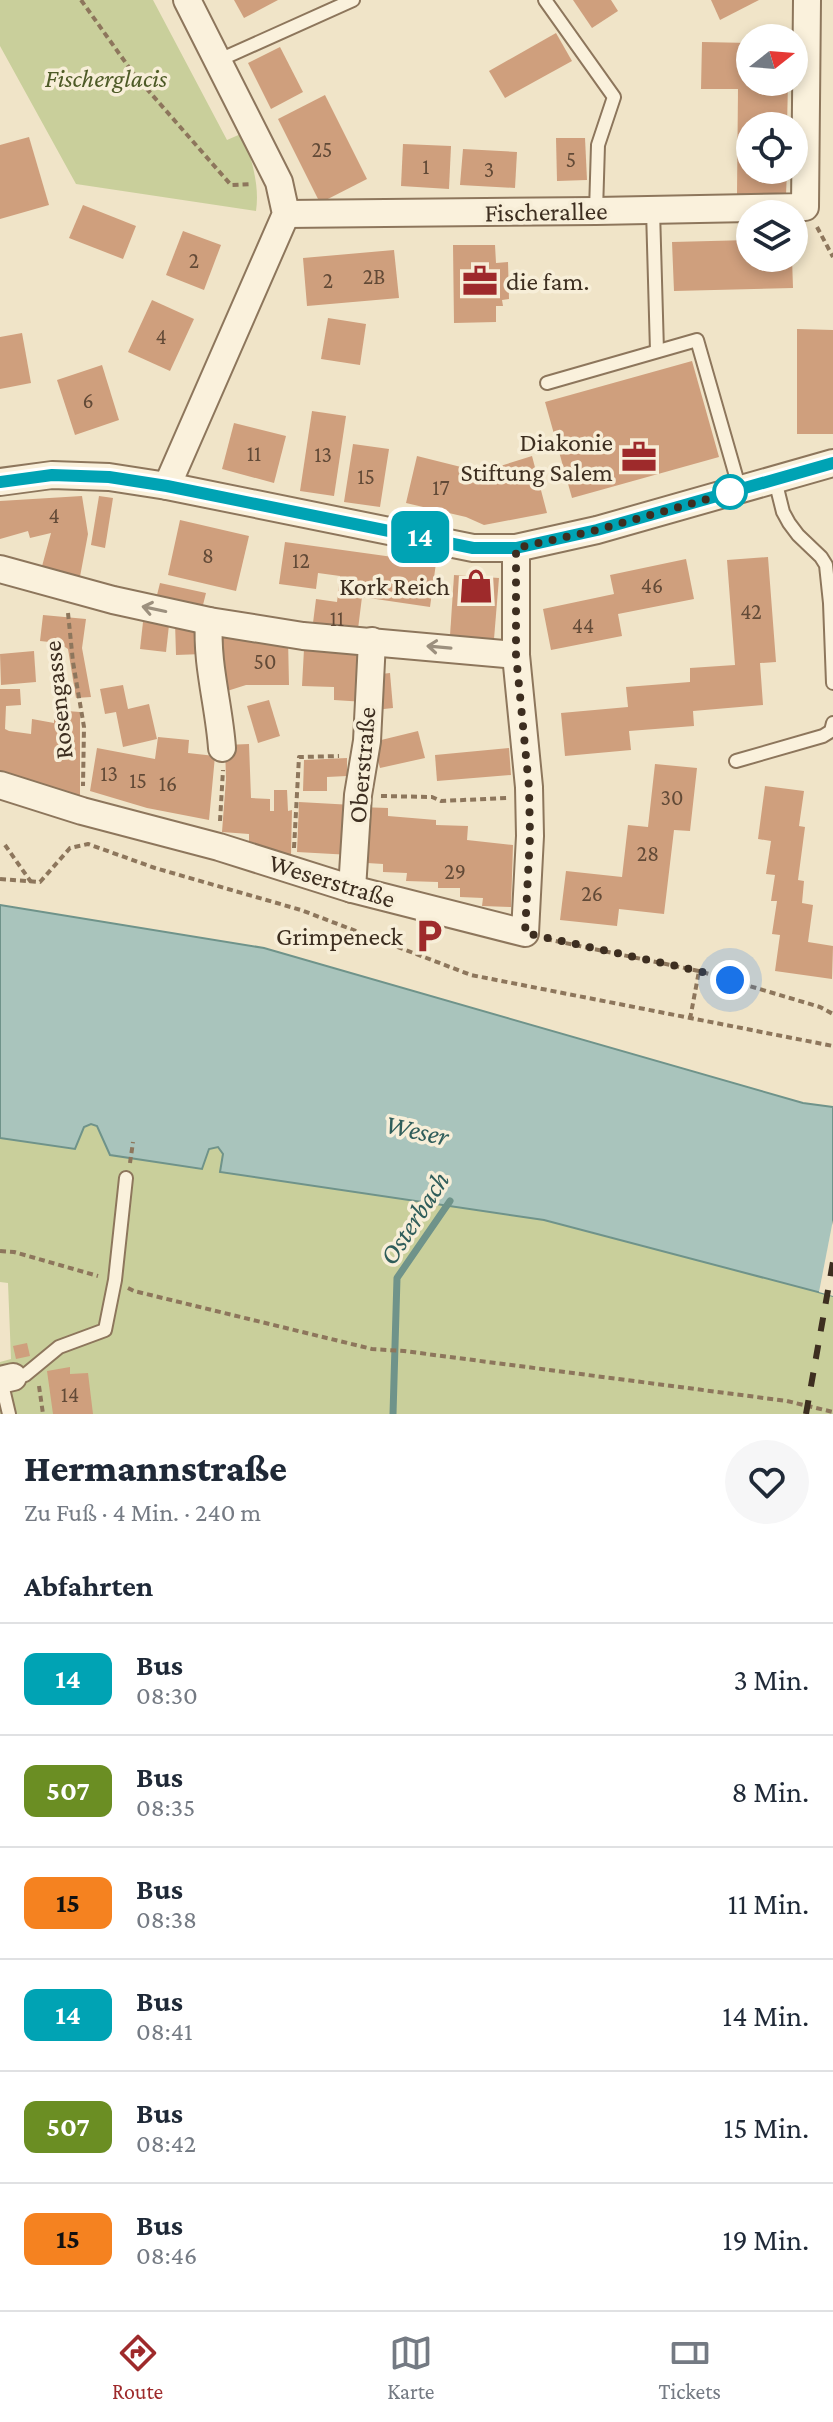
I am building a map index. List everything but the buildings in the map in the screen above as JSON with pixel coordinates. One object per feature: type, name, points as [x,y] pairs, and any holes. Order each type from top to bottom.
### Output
[{"type":"street","points":[[167,486],[286,214],[279,182],[187,0]]},
{"type":"street","points":[[805,200],[807,0]]},
{"type":"street","name":"Fischerallee","points":[[286,214],[736,208]]},
{"type":"street","points":[[0,482],[52,475],[109,477],[473,548],[516,548],[597,530],[833,463]]},
{"type":"street","points":[[516,548],[516,655],[529,787],[525,933]]},
{"type":"street","points":[[0,569],[113,600],[209,621],[303,636],[516,655]]},
{"type":"street","points":[[209,621],[209,660],[222,748]]},
{"type":"street","name":"Oberstraße","points":[[352,889],[372,641]]},
{"type":"street","name":"Weserstraße","points":[[0,785],[82,811],[219,847],[352,889],[525,933]]},
{"type":"lane","points":[[217,61],[353,0]]},
{"type":"lane","points":[[545,0],[614,97],[598,145],[596,211]]},
{"type":"lane","points":[[653,210],[657,351]]},
{"type":"lane","points":[[547,383],[697,340],[740,490]]},
{"type":"lane","points":[[775,480],[789,523],[826,565],[833,683]]},
{"type":"lane","points":[[736,761],[823,736],[831,731],[833,723]]},
{"type":"lane","points":[[9,1414],[13,1375],[59,1347],[105,1330],[115,1280],[126,1178]]},
{"type":"path","points":[[81,0],[133,73],[231,185],[279,182]]},
{"type":"path","points":[[808,212],[833,257]]},
{"type":"path","name":"Rosengasse","points":[[65,586],[84,727],[82,811]]},
{"type":"path","points":[[219,847],[222,748]]},
{"type":"path","points":[[293,869],[299,757],[365,755]]},
{"type":"path","points":[[358,795],[432,797],[455,801],[513,798],[512,788],[529,787]]},
{"type":"path","points":[[0,879],[40,882],[70,848],[88,844],[155,868],[301,910],[471,975],[833,1046]]},
{"type":"path","points":[[5,845],[31,882]]},
{"type":"path","points":[[525,933],[699,971],[820,1007],[833,1014]]},
{"type":"path","points":[[690,1019],[699,971]]},
{"type":"path","points":[[0,1251],[14,1252],[115,1280],[134,1291],[372,1349],[787,1401],[833,1412]]},
{"type":"path","points":[[13,1375],[43,1414]]},
{"type":"green space","name":"Fischerglacis","points":[[0,0],[153,0],[227,140],[243,133],[256,181],[256,211],[76,184],[0,46]]},
{"type":"green space","points":[[91,1124],[97,1126],[110,1155],[202,1168],[209,1149],[218,1147],[224,1154],[221,1172],[544,1220],[833,1296],[833,1414],[0,1414],[0,1362],[11,1359],[8,1283],[0,1282],[0,1138],[75,1149],[84,1127]]},
{"type":"water","name":"Weser","points":[[0,905],[264,948],[803,1103],[833,1107],[833,1296],[544,1220],[220,1172],[223,1154],[218,1147],[209,1149],[202,1169],[110,1155],[97,1126],[91,1124],[84,1127],[75,1149],[0,1138]]},
{"type":"pier","points":[[833,1220],[833,1296],[819,1292]]},
{"type":"waterway","name":"Osterbach","points":[[393,1414],[397,1278],[450,1201]]},
{"type":"railway","points":[[806,1414],[833,1262]]},
{"type":"bus line","name":"14","points":[[0,482],[52,475],[109,477],[473,548],[516,548],[597,530],[833,463]]},
{"type":"place","name":"die fam.","points":[[480,281]]},
{"type":"place","name":"Diakonie Stiftung Salem","points":[[639,457]]},
{"type":"place","name":"Kork Reich","points":[[476,586]]},
{"type":"place","name":"Grimpeneck","points":[[429,936]]},
{"type":"route","points":[[730,492],[740,490],[597,530],[516,548],[516,655],[529,787],[525,933],[730,980]]}]
